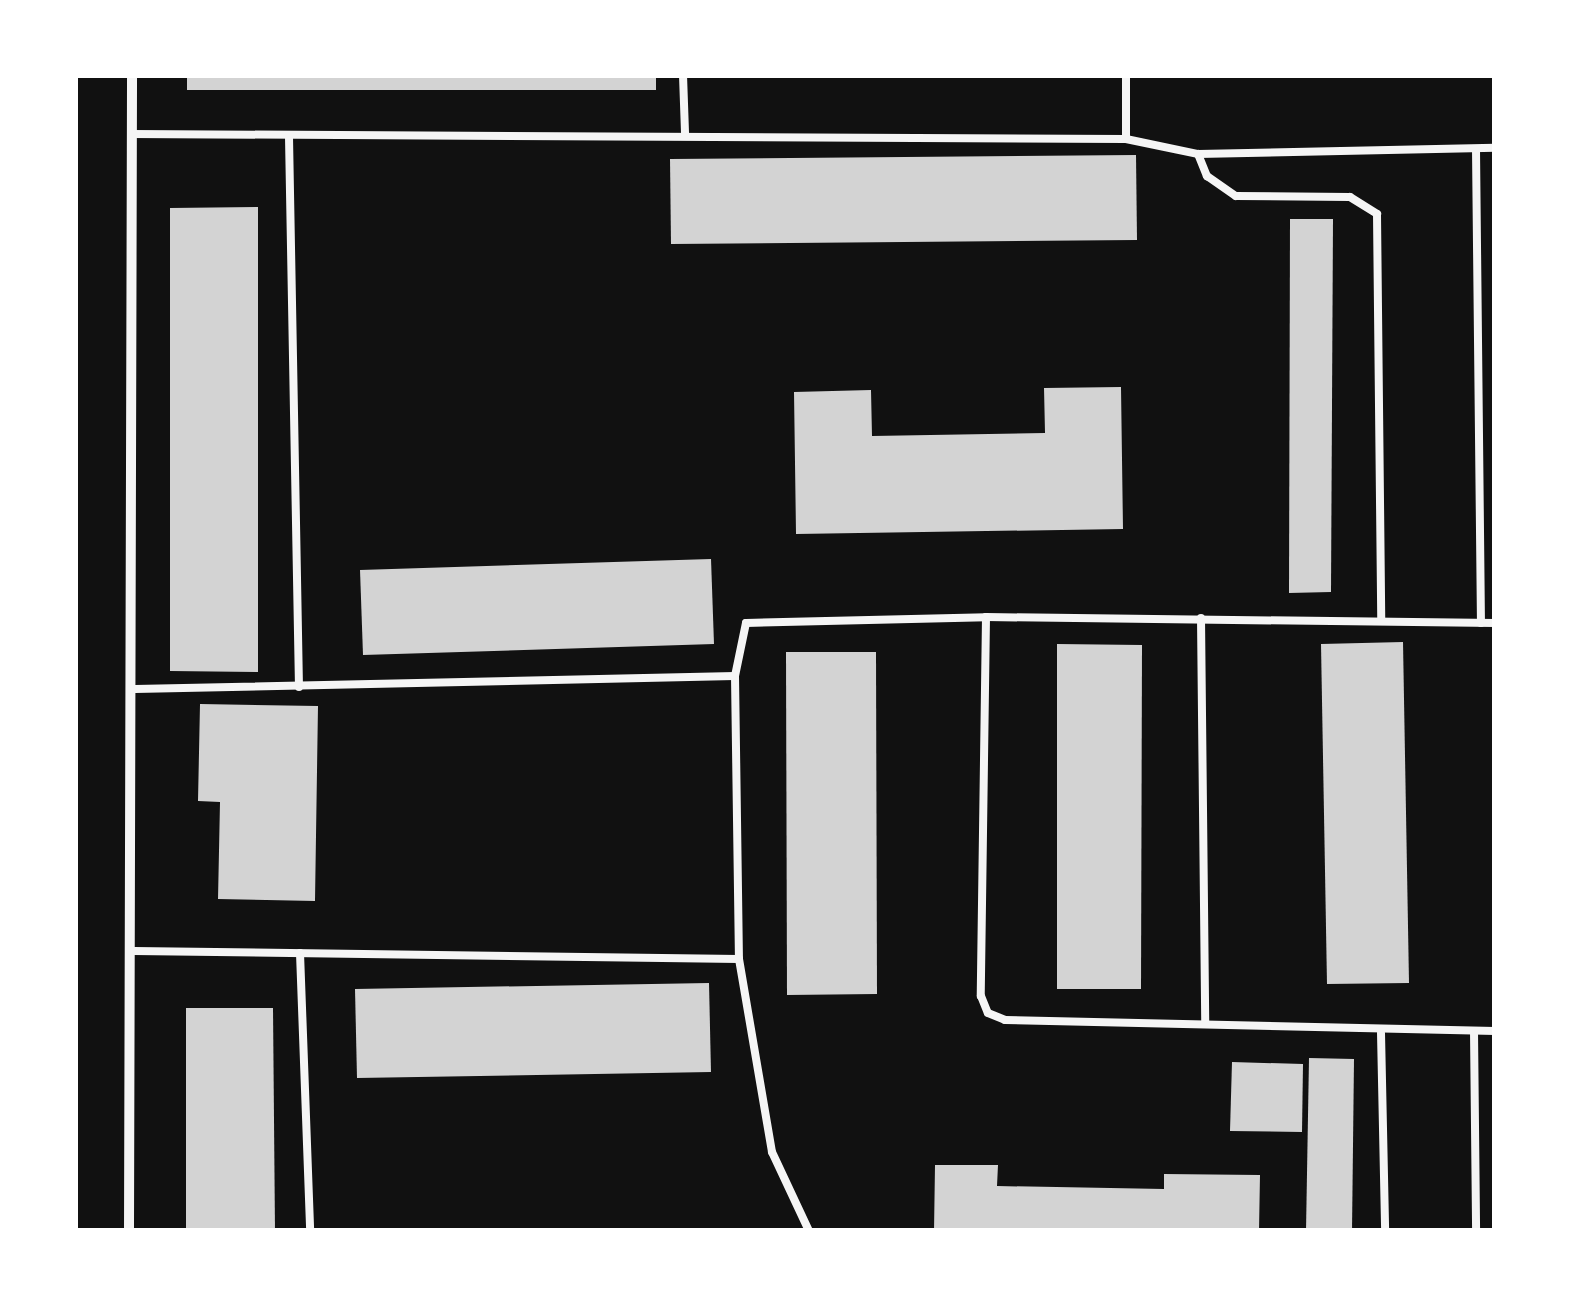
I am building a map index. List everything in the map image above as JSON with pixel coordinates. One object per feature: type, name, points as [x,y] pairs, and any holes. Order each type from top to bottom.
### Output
[{"type":"street","points":[[129,1231],[135,690],[132,75]]},
{"type":"lane","points":[[683,75],[685,133]]},
{"type":"lane","points":[[1126,75],[1126,139]]},
{"type":"lane","points":[[131,134],[289,137],[685,133],[1126,139],[1198,154],[1495,148]]},
{"type":"lane","points":[[289,137],[298,688]]},
{"type":"lane","points":[[1476,149],[1480,623]]},
{"type":"lane","points":[[1198,154],[1207,176],[1236,196],[1350,197],[1377,214],[1381,619]]},
{"type":"lane","points":[[808,1231],[772,1152],[739,958],[735,676],[746,623],[986,617],[1495,623]]},
{"type":"lane","points":[[986,617],[981,996],[988,1013],[1005,1020],[1204,1023],[1382,1033],[1495,1032]]},
{"type":"lane","points":[[1201,618],[1204,1023]]},
{"type":"lane","points":[[135,690],[735,676]]},
{"type":"lane","points":[[134,952],[739,958]]},
{"type":"lane","points":[[300,953],[310,1231]]},
{"type":"lane","points":[[1474,1031],[1476,1231]]},
{"type":"lane","points":[[1382,1033],[1385,1231]]},
{"type":"building","points":[[187,75],[656,75],[656,90],[187,90]]},
{"type":"building","points":[[1136,155],[1137,240],[671,244],[670,159]]},
{"type":"building","points":[[258,207],[258,672],[170,671],[170,208]]},
{"type":"building","points":[[1290,219],[1333,219],[1331,592],[1289,593]]},
{"type":"building","points":[[1121,387],[1123,529],[796,534],[794,392],[871,390],[872,436],[1045,433],[1044,388]]},
{"type":"building","points":[[711,559],[714,644],[363,655],[360,570]]},
{"type":"building","points":[[1403,642],[1409,983],[1327,984],[1321,644]]},
{"type":"building","points":[[1057,644],[1142,645],[1141,989],[1057,989]]},
{"type":"building","points":[[786,652],[876,652],[877,994],[787,995]]},
{"type":"building","points":[[200,704],[318,706],[315,901],[218,899],[220,802],[198,801]]},
{"type":"building","points":[[709,983],[711,1072],[357,1078],[355,989]]},
{"type":"building","points":[[186,1008],[273,1008],[275,1231],[186,1231]]},
{"type":"building","points":[[1309,1058],[1354,1059],[1352,1231],[1306,1231]]},
{"type":"building","points":[[1232,1062],[1303,1064],[1302,1132],[1230,1131]]},
{"type":"building","points":[[935,1165],[998,1165],[997,1186],[1164,1189],[1164,1174],[1260,1175],[1259,1231],[934,1231]]}]
